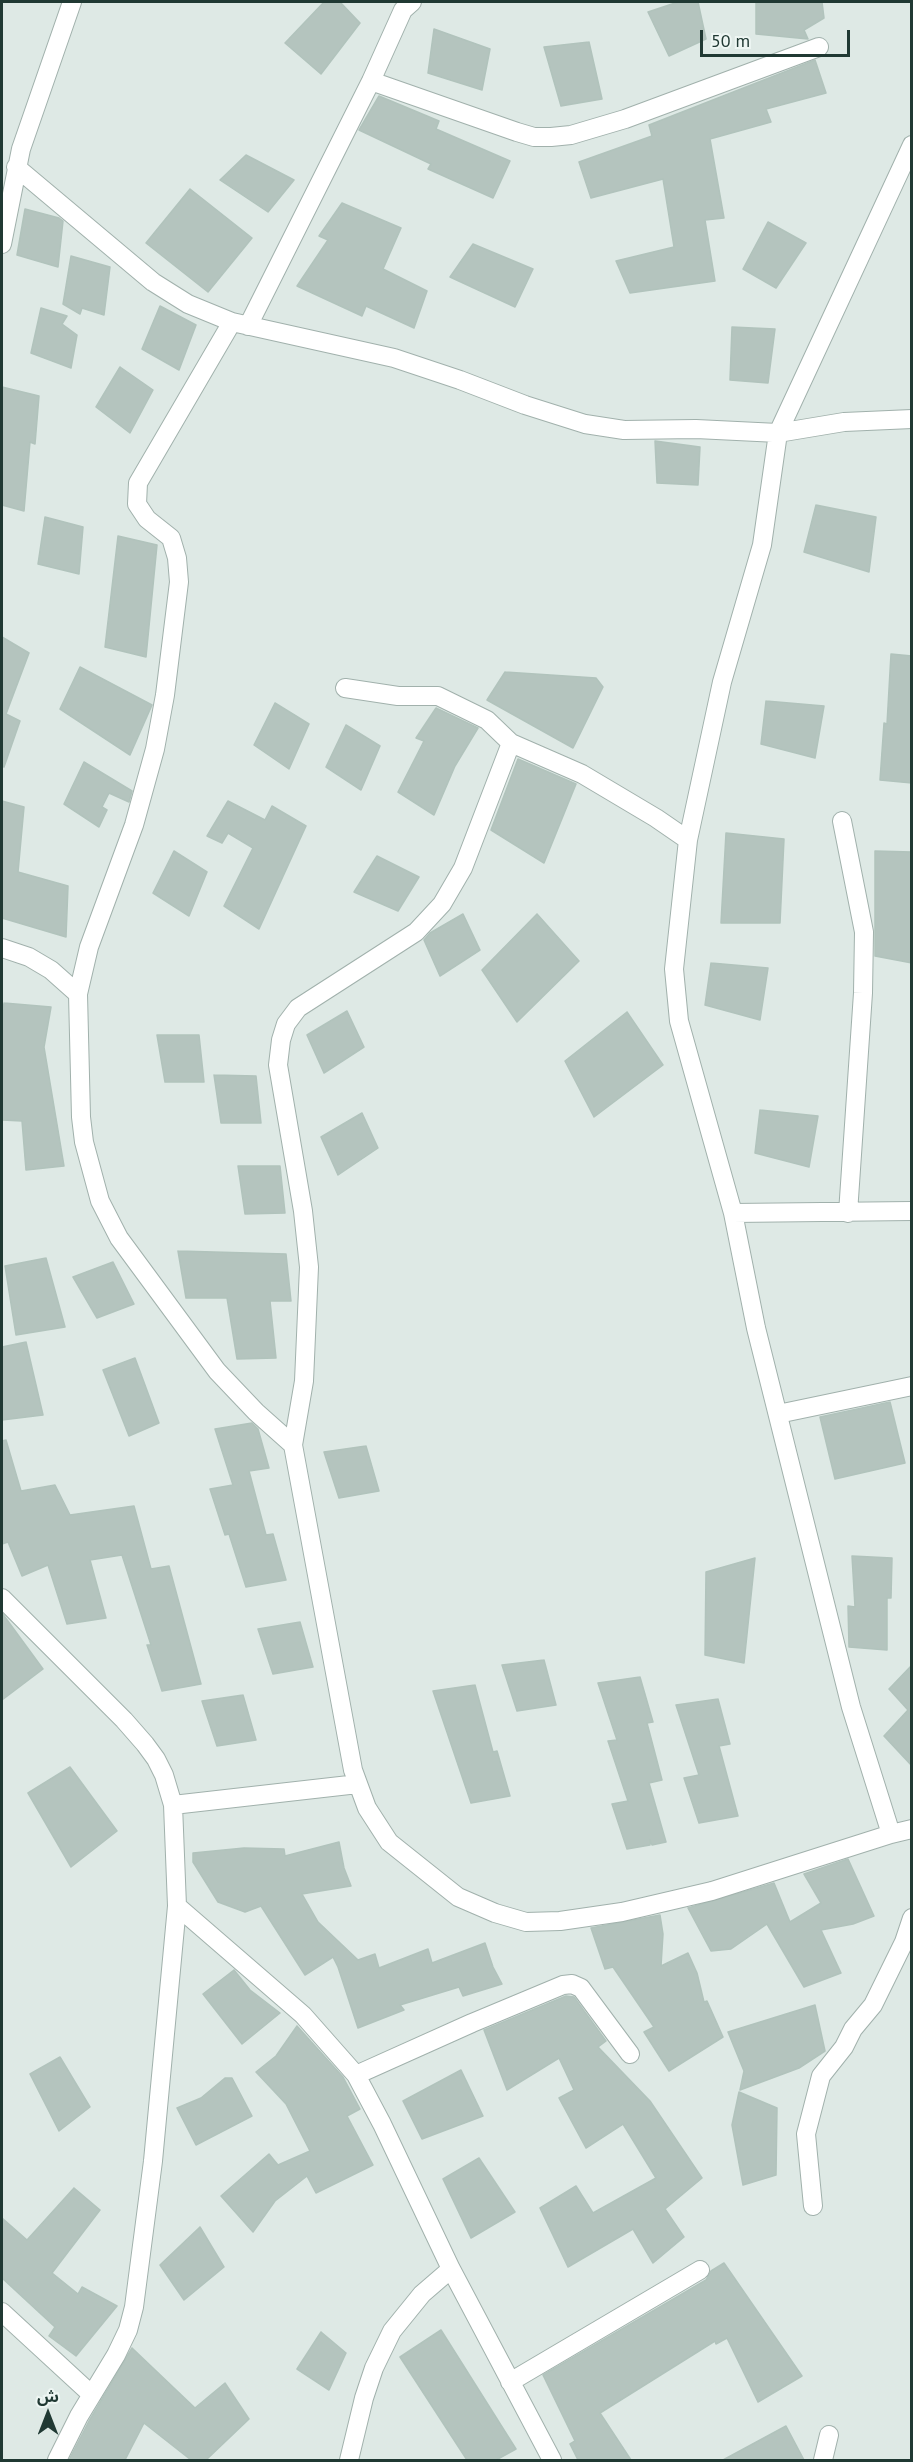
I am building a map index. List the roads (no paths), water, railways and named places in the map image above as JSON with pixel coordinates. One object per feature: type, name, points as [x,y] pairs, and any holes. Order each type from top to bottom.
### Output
[{"type":"street","points":[[2,244],[16,166],[72,2]]},
{"type":"street","points":[[293,1445],[249,1406],[216,1371],[119,1238],[107,1216],[89,1168],[84,1143],[81,1117],[78,994],[89,947],[134,825],[155,749],[165,695],[179,582],[177,558],[171,538],[147,519],[137,504],[138,483],[240,324],[371,81],[404,4]]},
{"type":"street","points":[[371,81],[517,132],[534,137],[551,137],[571,135],[625,119],[819,47]]},
{"type":"street","points":[[891,1834],[885,1808],[851,1707],[756,1328],[733,1213],[679,1021],[674,969],[688,840],[722,682],[762,544],[778,433],[912,145]]},
{"type":"street","points":[[16,166],[153,282],[188,304],[240,324],[394,358],[585,424],[624,430],[696,429],[778,433],[844,422],[912,418]]},
{"type":"street","points":[[345,688],[398,696],[438,696],[487,720],[511,743],[582,774],[688,840]]},
{"type":"street","points":[[511,743],[463,868],[442,904],[417,932],[298,1008],[286,1024],[281,1040],[278,1065],[300,1190],[309,1267],[304,1381],[293,1445],[353,1770],[367,1809],[389,1842],[458,1897],[495,1913],[526,1922],[560,1921],[622,1912],[712,1891],[912,1829]]},
{"type":"street","points":[[842,821],[864,932],[863,993],[848,1212]]},
{"type":"street","points":[[2,948],[29,957],[51,970],[78,994]]},
{"type":"street","points":[[733,1213],[912,1211]]},
{"type":"street","points":[[778,1414],[912,1386]]},
{"type":"street","points":[[2,1598],[145,1744],[164,1775],[173,1804],[177,1906],[153,2161],[134,2307],[128,2330],[116,2355],[57,2460]]},
{"type":"street","points":[[173,1804],[358,1784]]},
{"type":"street","points":[[177,1906],[303,2014],[356,2075],[382,2124],[451,2269],[552,2460]]},
{"type":"street","points":[[813,2206],[807,2134],[822,2076],[844,2047],[853,2029],[873,2005],[904,1942],[912,1918]]},
{"type":"street","points":[[356,2075],[472,2023],[563,1985],[572,1984],[581,1988],[630,2054]]},
{"type":"street","points":[[349,2460],[368,2388],[392,2331],[422,2294],[451,2269]]},
{"type":"street","points":[[510,2382],[700,2270]]},
{"type":"street","points":[[2,2312],[92,2395]]},
{"type":"street","points":[[823,2460],[829,2435]]}]
